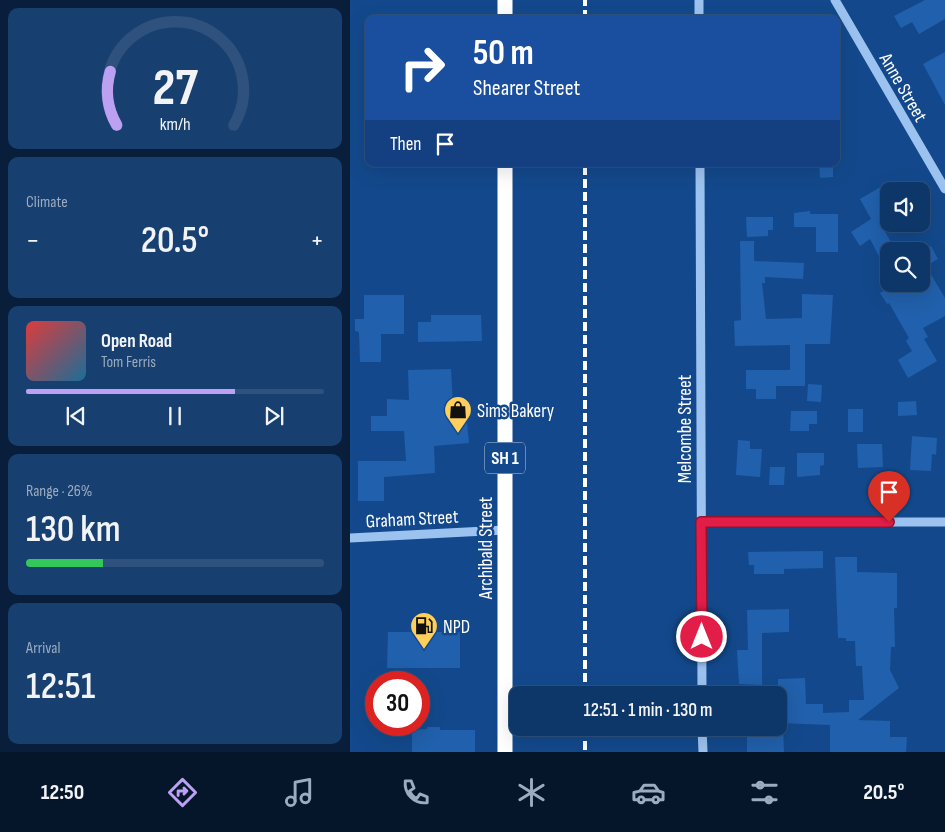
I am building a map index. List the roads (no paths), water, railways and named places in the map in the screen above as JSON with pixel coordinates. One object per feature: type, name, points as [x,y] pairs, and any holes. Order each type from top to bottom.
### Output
[{"type":"highway","points":[[505,0],[505,15]]},
{"type":"highway","name":"Archibald Street","points":[[505,167],[505,752]]},
{"type":"street","points":[[699,0],[700,15]]},
{"type":"street","name":"Anne Street","points":[[835,0],[945,189]]},
{"type":"street","name":"Melcombe Street","points":[[700,167],[702,686]]},
{"type":"street","points":[[701,522],[945,522]]},
{"type":"street","name":"Graham Street","points":[[350,538],[505,530]]},
{"type":"street","points":[[702,736],[703,752]]},
{"type":"railway","points":[[585,0],[585,15]]},
{"type":"railway","points":[[585,167],[585,686]]},
{"type":"railway","points":[[585,736],[585,752]]},
{"type":"place","name":"Sims Bakery","points":[[458,434]]},
{"type":"place","name":"NPD","points":[[424,650]]}]
